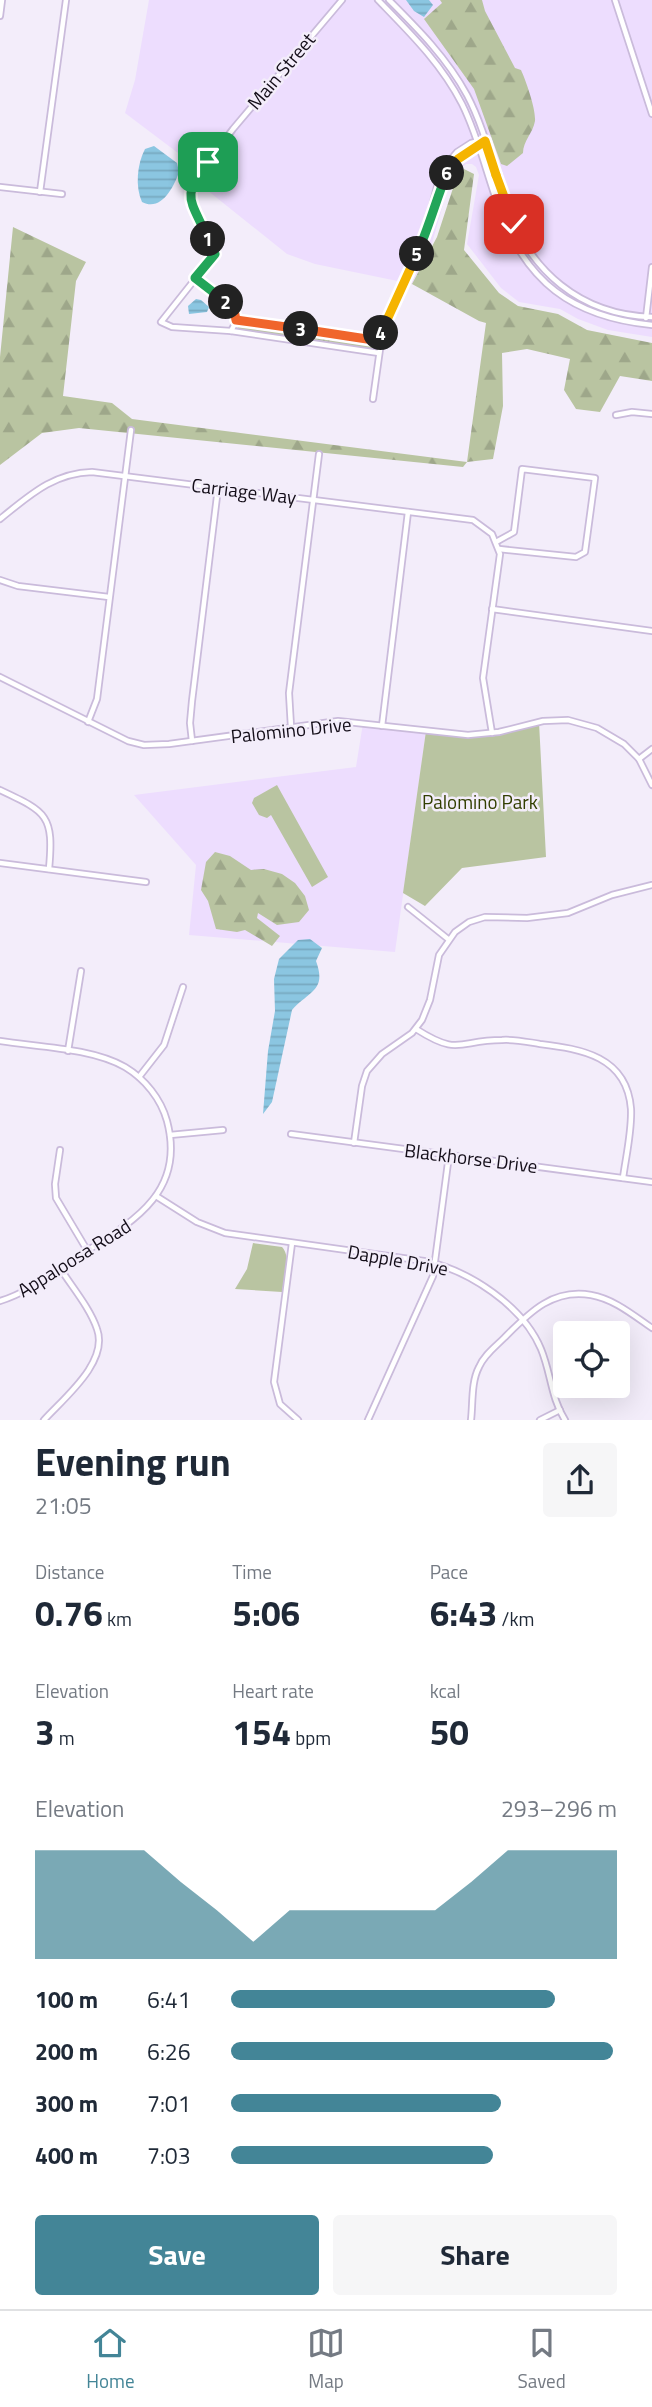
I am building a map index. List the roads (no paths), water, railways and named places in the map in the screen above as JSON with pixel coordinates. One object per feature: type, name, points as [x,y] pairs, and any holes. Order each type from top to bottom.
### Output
[{"type":"street","points":[[0,16],[2,0]]},
{"type":"street","points":[[40,192],[66,0]]},
{"type":"street","name":"Main Street","points":[[195,278],[215,254],[190,195],[193,182],[233,129],[342,0]]},
{"type":"street","points":[[378,0],[419,43],[446,78],[462,105],[505,225],[520,252],[537,274],[564,298],[591,312],[620,321],[652,325]]},
{"type":"street","points":[[390,0],[428,40],[453,72],[467,96],[517,232],[540,265],[561,286],[585,301],[612,310],[649,317]]},
{"type":"street","points":[[615,0],[652,114]]},
{"type":"street","points":[[373,399],[380,341],[425,234],[443,167],[460,149],[485,141]]},
{"type":"street","points":[[0,187],[62,194]]},
{"type":"street","points":[[645,324],[649,317],[652,267]]},
{"type":"street","points":[[231,331],[236,320],[233,308],[195,278],[161,322],[172,327],[231,331],[379,353]]},
{"type":"street","points":[[236,320],[380,341]]},
{"type":"street","points":[[616,415],[632,412],[652,414]]},
{"type":"street","points":[[88,722],[97,699],[131,430]]},
{"type":"street","points":[[291,727],[289,693],[319,454]]},
{"type":"street","points":[[492,733],[483,678],[499,549],[495,540],[514,532],[522,469],[595,478],[585,552],[576,557],[499,549]]},
{"type":"street","name":"Carriage Way","points":[[0,519],[57,478],[92,472],[473,520],[486,528],[495,540]]},
{"type":"street","points":[[192,741],[192,702],[218,488]]},
{"type":"street","points":[[382,726],[408,512]]},
{"type":"street","points":[[0,580],[18,586],[110,597]]},
{"type":"street","points":[[492,609],[652,631]]},
{"type":"street","name":"Palomino Drive","points":[[0,677],[118,737],[153,746],[338,721],[457,735],[492,733],[543,721],[578,722],[615,737],[639,759],[652,785]]},
{"type":"street","points":[[639,759],[652,749]]},
{"type":"street","points":[[0,790],[34,807],[45,817],[51,832],[48,869]]},
{"type":"street","points":[[0,863],[146,881]]},
{"type":"street","points":[[354,1143],[362,1086],[367,1071],[382,1054],[404,1040],[415,1029],[427,1010],[436,963],[448,939],[461,926],[494,916],[527,918],[561,915],[612,895],[652,885]]},
{"type":"street","points":[[408,907],[448,939]]},
{"type":"street","points":[[68,1051],[81,971]]},
{"type":"street","points":[[139,1077],[164,1045],[183,987]]},
{"type":"street","points":[[415,1029],[446,1045],[511,1040],[573,1048],[599,1058],[620,1079],[630,1101],[623,1178]]},
{"type":"street","name":"Appaloosa Road","points":[[0,1041],[96,1055],[115,1062],[139,1077],[158,1099],[166,1116],[170,1135],[168,1170],[146,1210],[24,1291],[0,1301]]},
{"type":"street","points":[[170,1135],[223,1130]]},
{"type":"street","name":"Blackhorse Drive","points":[[291,1134],[652,1182]]},
{"type":"street","points":[[60,1150],[55,1184],[56,1198],[87,1250]]},
{"type":"street","points":[[368,1420],[429,1289],[449,1155]]},
{"type":"street","name":"Dapple Drive","points":[[156,1196],[189,1218],[214,1229],[242,1236],[435,1263],[461,1272],[482,1284],[522,1321],[541,1349],[565,1420]]},
{"type":"street","points":[[292,1243],[274,1382],[280,1404],[298,1420]]},
{"type":"street","points":[[44,1420],[92,1366],[99,1348],[96,1326],[60,1268]]},
{"type":"street","points":[[471,1420],[479,1366],[536,1307],[549,1300],[563,1295],[581,1294],[611,1301],[652,1328]]},
{"type":"street","points":[[540,1420],[560,1410]]},
{"type":"water","points":[[406,0],[429,0],[433,5],[424,17],[414,11]]},
{"type":"water","points":[[154,146],[177,163],[179,172],[166,196],[155,204],[149,204],[142,202],[138,190],[138,176],[145,149]]},
{"type":"water","points":[[196,299],[209,307],[207,312],[189,314],[188,306]]},
{"type":"water","points":[[310,939],[322,948],[316,961],[319,971],[318,985],[292,1010],[272,1102],[263,1114],[268,1051],[275,1011],[274,979],[279,959],[298,940]]},
{"type":"park label","name":"Palomino Park","points":[[480,802]]}]
